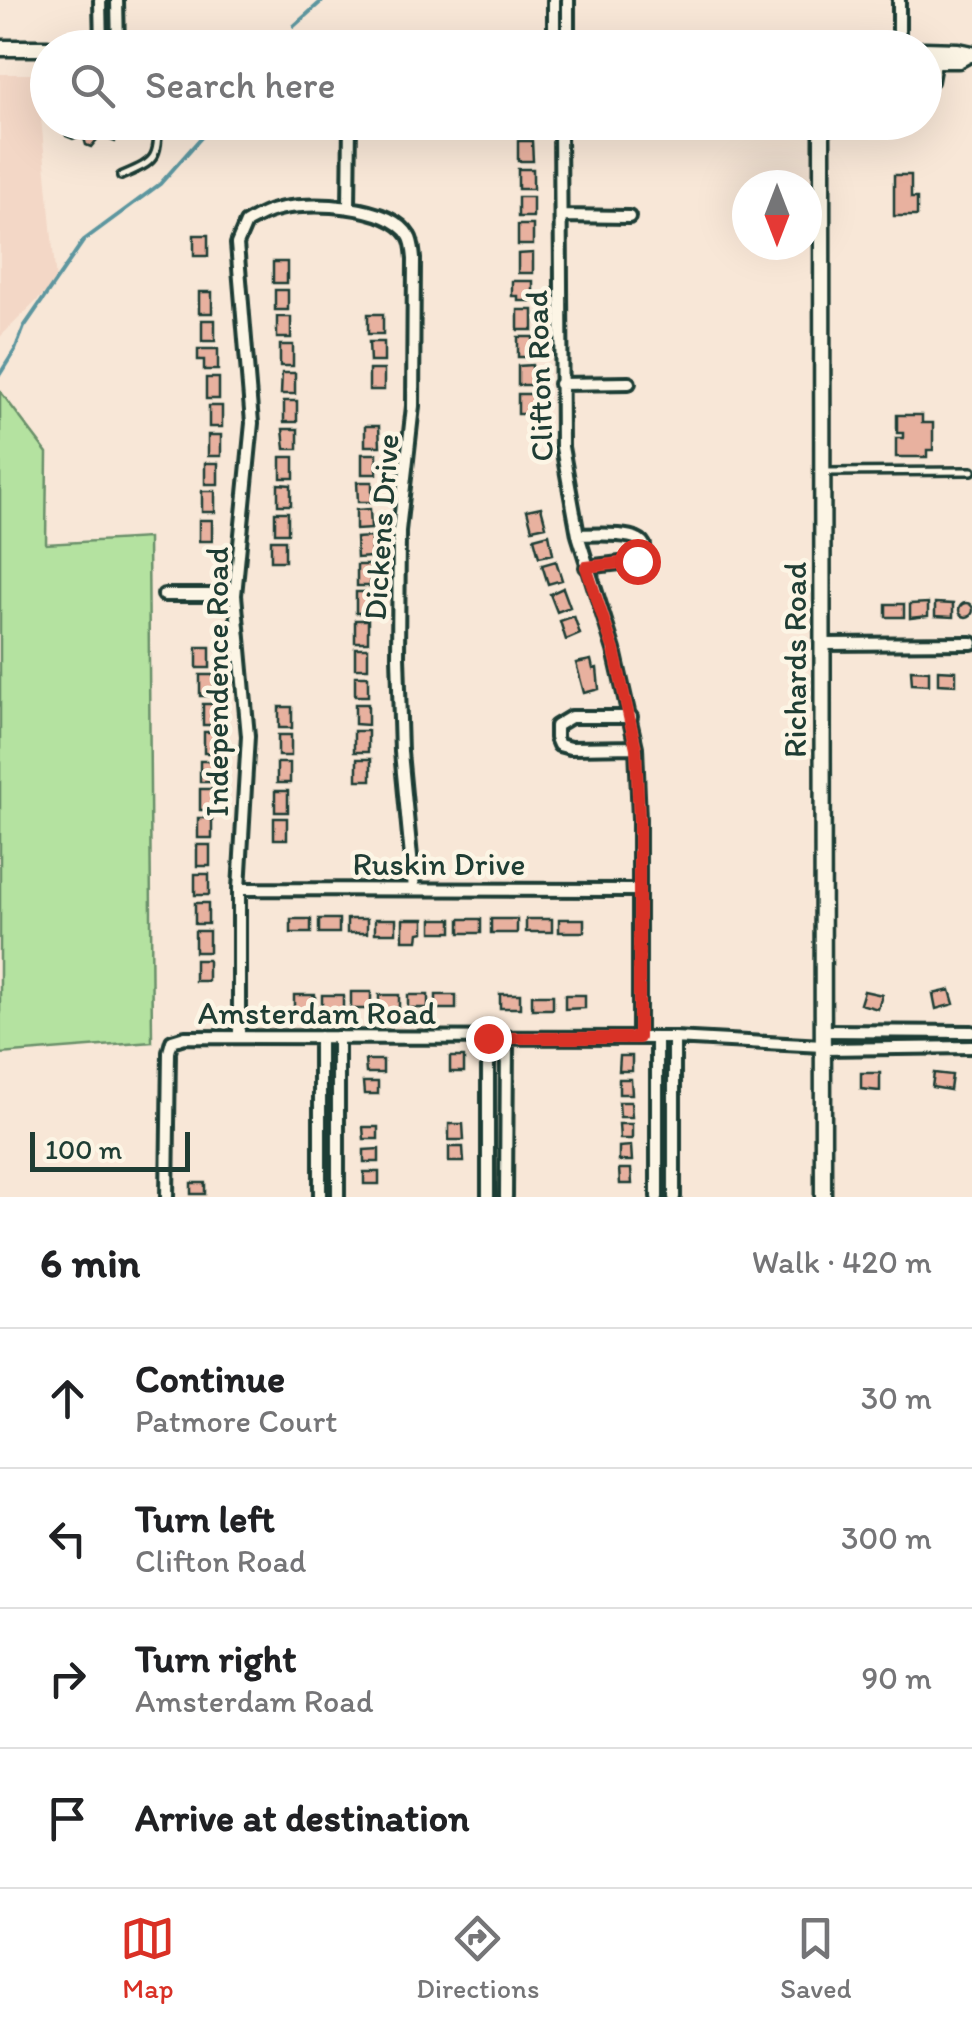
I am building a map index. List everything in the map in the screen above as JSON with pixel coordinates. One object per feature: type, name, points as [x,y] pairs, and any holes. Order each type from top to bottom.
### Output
[{"type":"street","points":[[100,0],[100,30]]},
{"type":"street","points":[[117,0],[118,30]]},
{"type":"street","points":[[554,0],[554,30]]},
{"type":"street","points":[[568,0],[568,30]]},
{"type":"street","points":[[899,0],[899,30]]},
{"type":"street","points":[[0,48],[30,48]]},
{"type":"street","points":[[942,50],[971,54]]},
{"type":"street","points":[[942,60],[958,60],[971,54]]},
{"type":"street","points":[[350,140],[350,207]]},
{"type":"street","name":"Clifton Road","points":[[560,140],[562,446],[578,535],[614,650],[636,748],[639,1038]]},
{"type":"street","name":"Richards Road","points":[[822,140],[823,1197]]},
{"type":"street","name":"Independence Road","points":[[239,1036],[238,890],[248,736],[235,595],[252,423],[237,244],[246,223],[278,208],[350,207]]},
{"type":"street","name":"Dickens Drive","points":[[350,207],[400,225],[411,238],[414,259],[414,406],[399,530],[398,638],[401,752],[414,889]]},
{"type":"street","points":[[560,216],[629,218]]},
{"type":"street","points":[[560,384],[629,383]]},
{"type":"street","points":[[578,535],[631,535],[640,540],[643,548],[637,561],[586,567]]},
{"type":"street","points":[[164,595],[235,595]]},
{"type":"street","points":[[822,644],[972,644]]},
{"type":"street","points":[[631,717],[570,717],[556,726],[556,738],[560,745],[570,748],[636,748]]},
{"type":"street","name":"Ruskin Drive","points":[[238,890],[638,890]]},
{"type":"street","name":"Amsterdam Road","points":[[823,1042],[972,1032]]},
{"type":"street","name":"Amsterdam Road","points":[[168,1197],[168,1061],[172,1041],[185,1037],[674,1038],[972,1047]]},
{"type":"street","points":[[320,1038],[320,1197]]},
{"type":"street","points":[[338,1038],[338,1197]]},
{"type":"street","points":[[488,1038],[488,1197]]},
{"type":"street","points":[[506,1197],[507,1038]]},
{"type":"street","points":[[657,1038],[657,1197]]},
{"type":"street","points":[[674,1038],[674,1197]]},
{"type":"lane","points":[[121,176],[150,163],[158,153],[158,140]]},
{"type":"lane","points":[[822,472],[972,472]]},
{"type":"shaded area","points":[[0,74],[30,74],[30,140],[43,140],[56,282],[0,337]]},
{"type":"green space","points":[[0,391],[47,453],[46,544],[148,538],[152,1042],[0,1054]]},
{"type":"building","points":[[518,141],[532,141],[533,161],[518,161]]},
{"type":"building","points":[[518,169],[533,169],[533,189],[518,189]]},
{"type":"building","points":[[894,175],[911,175],[911,198],[917,198],[917,216],[894,216]]},
{"type":"building","points":[[518,197],[533,197],[533,217],[518,217]]},
{"type":"building","points":[[518,225],[533,225],[533,245],[518,245]]},
{"type":"building","points":[[194,235],[208,235],[208,256],[194,256]]},
{"type":"building","points":[[533,253],[533,273],[518,273],[518,254]]},
{"type":"building","points":[[273,262],[287,262],[287,283],[273,283]]},
{"type":"building","points":[[512,281],[533,281],[533,301],[518,301],[518,296],[512,296]]},
{"type":"building","points":[[275,290],[288,290],[288,310],[275,310]]},
{"type":"building","points":[[199,292],[212,292],[212,313],[199,313]]},
{"type":"building","points":[[518,310],[533,310],[533,330],[518,330]]},
{"type":"building","points":[[368,314],[383,314],[383,334],[368,334]]},
{"type":"building","points":[[277,317],[291,317],[291,338],[277,338]]},
{"type":"building","points":[[202,320],[215,320],[215,341],[202,341]]},
{"type":"building","points":[[518,337],[533,337],[533,357],[518,357]]},
{"type":"building","points":[[369,342],[384,342],[384,362],[370,362]]},
{"type":"building","points":[[280,345],[293,345],[293,366],[280,366]]},
{"type":"building","points":[[198,349],[218,349],[218,370],[204,370],[204,360],[198,360]]},
{"type":"building","points":[[532,365],[533,385],[518,385],[518,366]]},
{"type":"building","points":[[369,370],[384,370],[384,390],[369,390]]},
{"type":"building","points":[[282,373],[295,373],[295,394],[281,394]]},
{"type":"building","points":[[206,378],[219,378],[219,399],[206,399]]},
{"type":"building","points":[[518,394],[533,394],[533,414],[518,414]]},
{"type":"building","points":[[284,401],[297,401],[297,422],[284,422]]},
{"type":"building","points":[[209,406],[222,406],[222,427],[209,427]]},
{"type":"building","points":[[897,415],[922,415],[922,423],[933,423],[933,450],[927,450],[927,457],[896,457],[896,438],[903,438],[903,433],[897,433]]},
{"type":"building","points":[[365,426],[379,426],[380,446],[365,446]]},
{"type":"building","points":[[283,429],[298,429],[298,449],[285,449]]},
{"type":"building","points":[[208,435],[221,435],[221,456],[208,456]]},
{"type":"building","points":[[362,454],[377,454],[377,474],[362,474]]},
{"type":"building","points":[[281,457],[294,457],[294,478],[281,478]]},
{"type":"building","points":[[205,463],[218,463],[218,484],[205,484]]},
{"type":"building","points":[[357,482],[372,482],[372,502],[358,502]]},
{"type":"building","points":[[278,484],[291,485],[291,505],[278,505]]},
{"type":"building","points":[[202,491],[215,491],[215,512],[202,512]]},
{"type":"building","points":[[541,507],[546,526],[532,529],[527,510]]},
{"type":"building","points":[[370,509],[371,529],[356,530],[356,510]]},
{"type":"building","points":[[275,512],[288,512],[288,533],[275,533]]},
{"type":"building","points":[[199,520],[212,520],[212,541],[199,541]]},
{"type":"building","points":[[549,534],[553,554],[539,557],[534,538]]},
{"type":"building","points":[[371,537],[371,557],[357,558],[356,538]]},
{"type":"building","points":[[271,540],[285,540],[285,561],[271,561]]},
{"type":"building","points":[[556,561],[562,580],[548,584],[542,565]]},
{"type":"building","points":[[357,565],[370,565],[370,586],[357,586]]},
{"type":"building","points":[[563,588],[570,607],[557,612],[550,594]]},
{"type":"building","points":[[356,592],[369,592],[369,613],[356,613]]},
{"type":"building","points":[[928,603],[928,616],[910,618],[910,604]]},
{"type":"building","points":[[935,603],[953,604],[953,617],[935,616]]},
{"type":"building","points":[[966,603],[973,610],[966,617],[959,610]]},
{"type":"building","points":[[886,604],[904,604],[904,617],[886,617]]},
{"type":"building","points":[[574,616],[580,634],[566,640],[560,621]]},
{"type":"building","points":[[355,620],[368,620],[368,642],[355,642]]},
{"type":"building","points":[[197,647],[210,647],[210,668],[197,668]]},
{"type":"building","points":[[355,648],[368,648],[368,668],[355,668]]},
{"type":"building","points":[[591,660],[593,669],[597,668],[599,689],[584,693],[576,663]]},
{"type":"building","points":[[911,670],[929,671],[929,685],[912,684]]},
{"type":"building","points":[[938,670],[956,671],[956,685],[938,684]]},
{"type":"building","points":[[200,675],[214,675],[214,696],[200,696]]},
{"type":"building","points":[[355,676],[368,676],[368,696],[355,696]]},
{"type":"building","points":[[203,704],[216,704],[216,725],[203,725]]},
{"type":"building","points":[[355,704],[368,704],[368,725],[355,724]]},
{"type":"building","points":[[279,707],[292,707],[292,728],[279,728]]},
{"type":"building","points":[[354,731],[368,731],[368,752],[354,752]]},
{"type":"building","points":[[204,732],[217,732],[217,753],[204,753]]},
{"type":"building","points":[[278,735],[291,735],[291,756],[278,756]]},
{"type":"building","points":[[357,759],[371,759],[371,780],[357,780]]},
{"type":"building","points":[[200,761],[214,761],[214,782],[200,782]]},
{"type":"building","points":[[277,763],[290,763],[290,783],[277,783]]},
{"type":"building","points":[[200,789],[214,789],[214,810],[200,810]]},
{"type":"building","points":[[275,791],[288,791],[288,812],[275,812]]},
{"type":"building","points":[[198,818],[212,818],[212,838],[198,838]]},
{"type":"building","points":[[274,818],[287,818],[287,839],[274,839]]},
{"type":"building","points":[[197,845],[210,845],[210,866],[197,866]]},
{"type":"building","points":[[195,874],[209,874],[209,895],[195,895]]},
{"type":"building","points":[[195,903],[208,903],[208,924],[195,924]]},
{"type":"building","points":[[291,919],[311,919],[311,933],[291,933]]},
{"type":"building","points":[[319,919],[339,919],[339,933],[319,933]]},
{"type":"building","points":[[347,919],[367,919],[367,933],[347,933]]},
{"type":"building","points":[[375,919],[396,919],[396,933],[375,933]]},
{"type":"building","points":[[403,919],[424,919],[424,932],[419,933],[418,940],[403,940]]},
{"type":"building","points":[[432,919],[452,919],[452,932],[432,932]]},
{"type":"building","points":[[460,919],[481,919],[481,933],[460,933]]},
{"type":"building","points":[[491,919],[517,919],[517,933],[491,933]]},
{"type":"building","points":[[526,919],[552,919],[552,932],[526,932]]},
{"type":"building","points":[[559,919],[584,919],[584,932],[559,932]]},
{"type":"building","points":[[195,931],[209,931],[209,952],[195,952]]},
{"type":"building","points":[[195,960],[208,960],[208,981],[195,981]]},
{"type":"building","points":[[950,990],[954,1004],[936,1009],[933,994]]},
{"type":"building","points":[[864,991],[882,995],[878,1009],[860,1004]]},
{"type":"building","points":[[351,992],[371,992],[371,1009],[351,1009]]},
{"type":"building","points":[[500,994],[520,994],[520,1008],[500,1008]]},
{"type":"building","points":[[294,995],[315,995],[315,1009],[294,1009]]},
{"type":"building","points":[[322,995],[343,995],[343,1009],[322,1009]]},
{"type":"building","points":[[379,995],[399,995],[399,1009],[379,1009]]},
{"type":"building","points":[[408,995],[428,995],[428,1008],[408,1008]]},
{"type":"building","points":[[436,995],[456,995],[456,1009],[436,1009]]},
{"type":"building","points":[[532,995],[553,995],[553,1009],[532,1009]]},
{"type":"building","points":[[565,995],[585,995],[585,1008],[565,1009]]},
{"type":"building","points":[[620,1056],[632,1056],[632,1071],[619,1071]]},
{"type":"building","points":[[450,1057],[464,1057],[464,1072],[450,1072]]},
{"type":"building","points":[[365,1060],[383,1060],[383,1073],[366,1073]]},
{"type":"building","points":[[861,1073],[880,1073],[880,1091],[861,1089]]},
{"type":"building","points":[[934,1073],[952,1075],[950,1090],[932,1087]]},
{"type":"building","points":[[619,1079],[631,1079],[632,1094],[619,1094]]},
{"type":"building","points":[[363,1082],[378,1082],[378,1094],[364,1094]]},
{"type":"building","points":[[619,1102],[631,1102],[632,1117],[620,1117]]},
{"type":"building","points":[[449,1124],[463,1124],[464,1140],[449,1140]]},
{"type":"building","points":[[619,1124],[632,1124],[632,1139],[620,1139]]},
{"type":"building","points":[[363,1127],[378,1127],[378,1139],[364,1139]]},
{"type":"building","points":[[631,1146],[632,1161],[619,1161],[619,1147]]},
{"type":"building","points":[[449,1147],[463,1147],[464,1162],[449,1162]]},
{"type":"building","points":[[379,1149],[379,1162],[364,1162],[364,1150]]},
{"type":"building","points":[[619,1169],[631,1169],[632,1184],[620,1184]]},
{"type":"building","points":[[364,1172],[379,1172],[379,1184],[364,1184]]},
{"type":"building","points":[[191,1183],[205,1183],[205,1194],[191,1194]]},
{"type":"waterway","points":[[294,26],[323,0]]},
{"type":"waterway","points":[[0,374],[24,327],[84,240],[160,184],[199,140]]},
{"type":"route","points":[[488,1038],[639,1038],[636,748],[614,650],[586,567],[637,561]]}]
